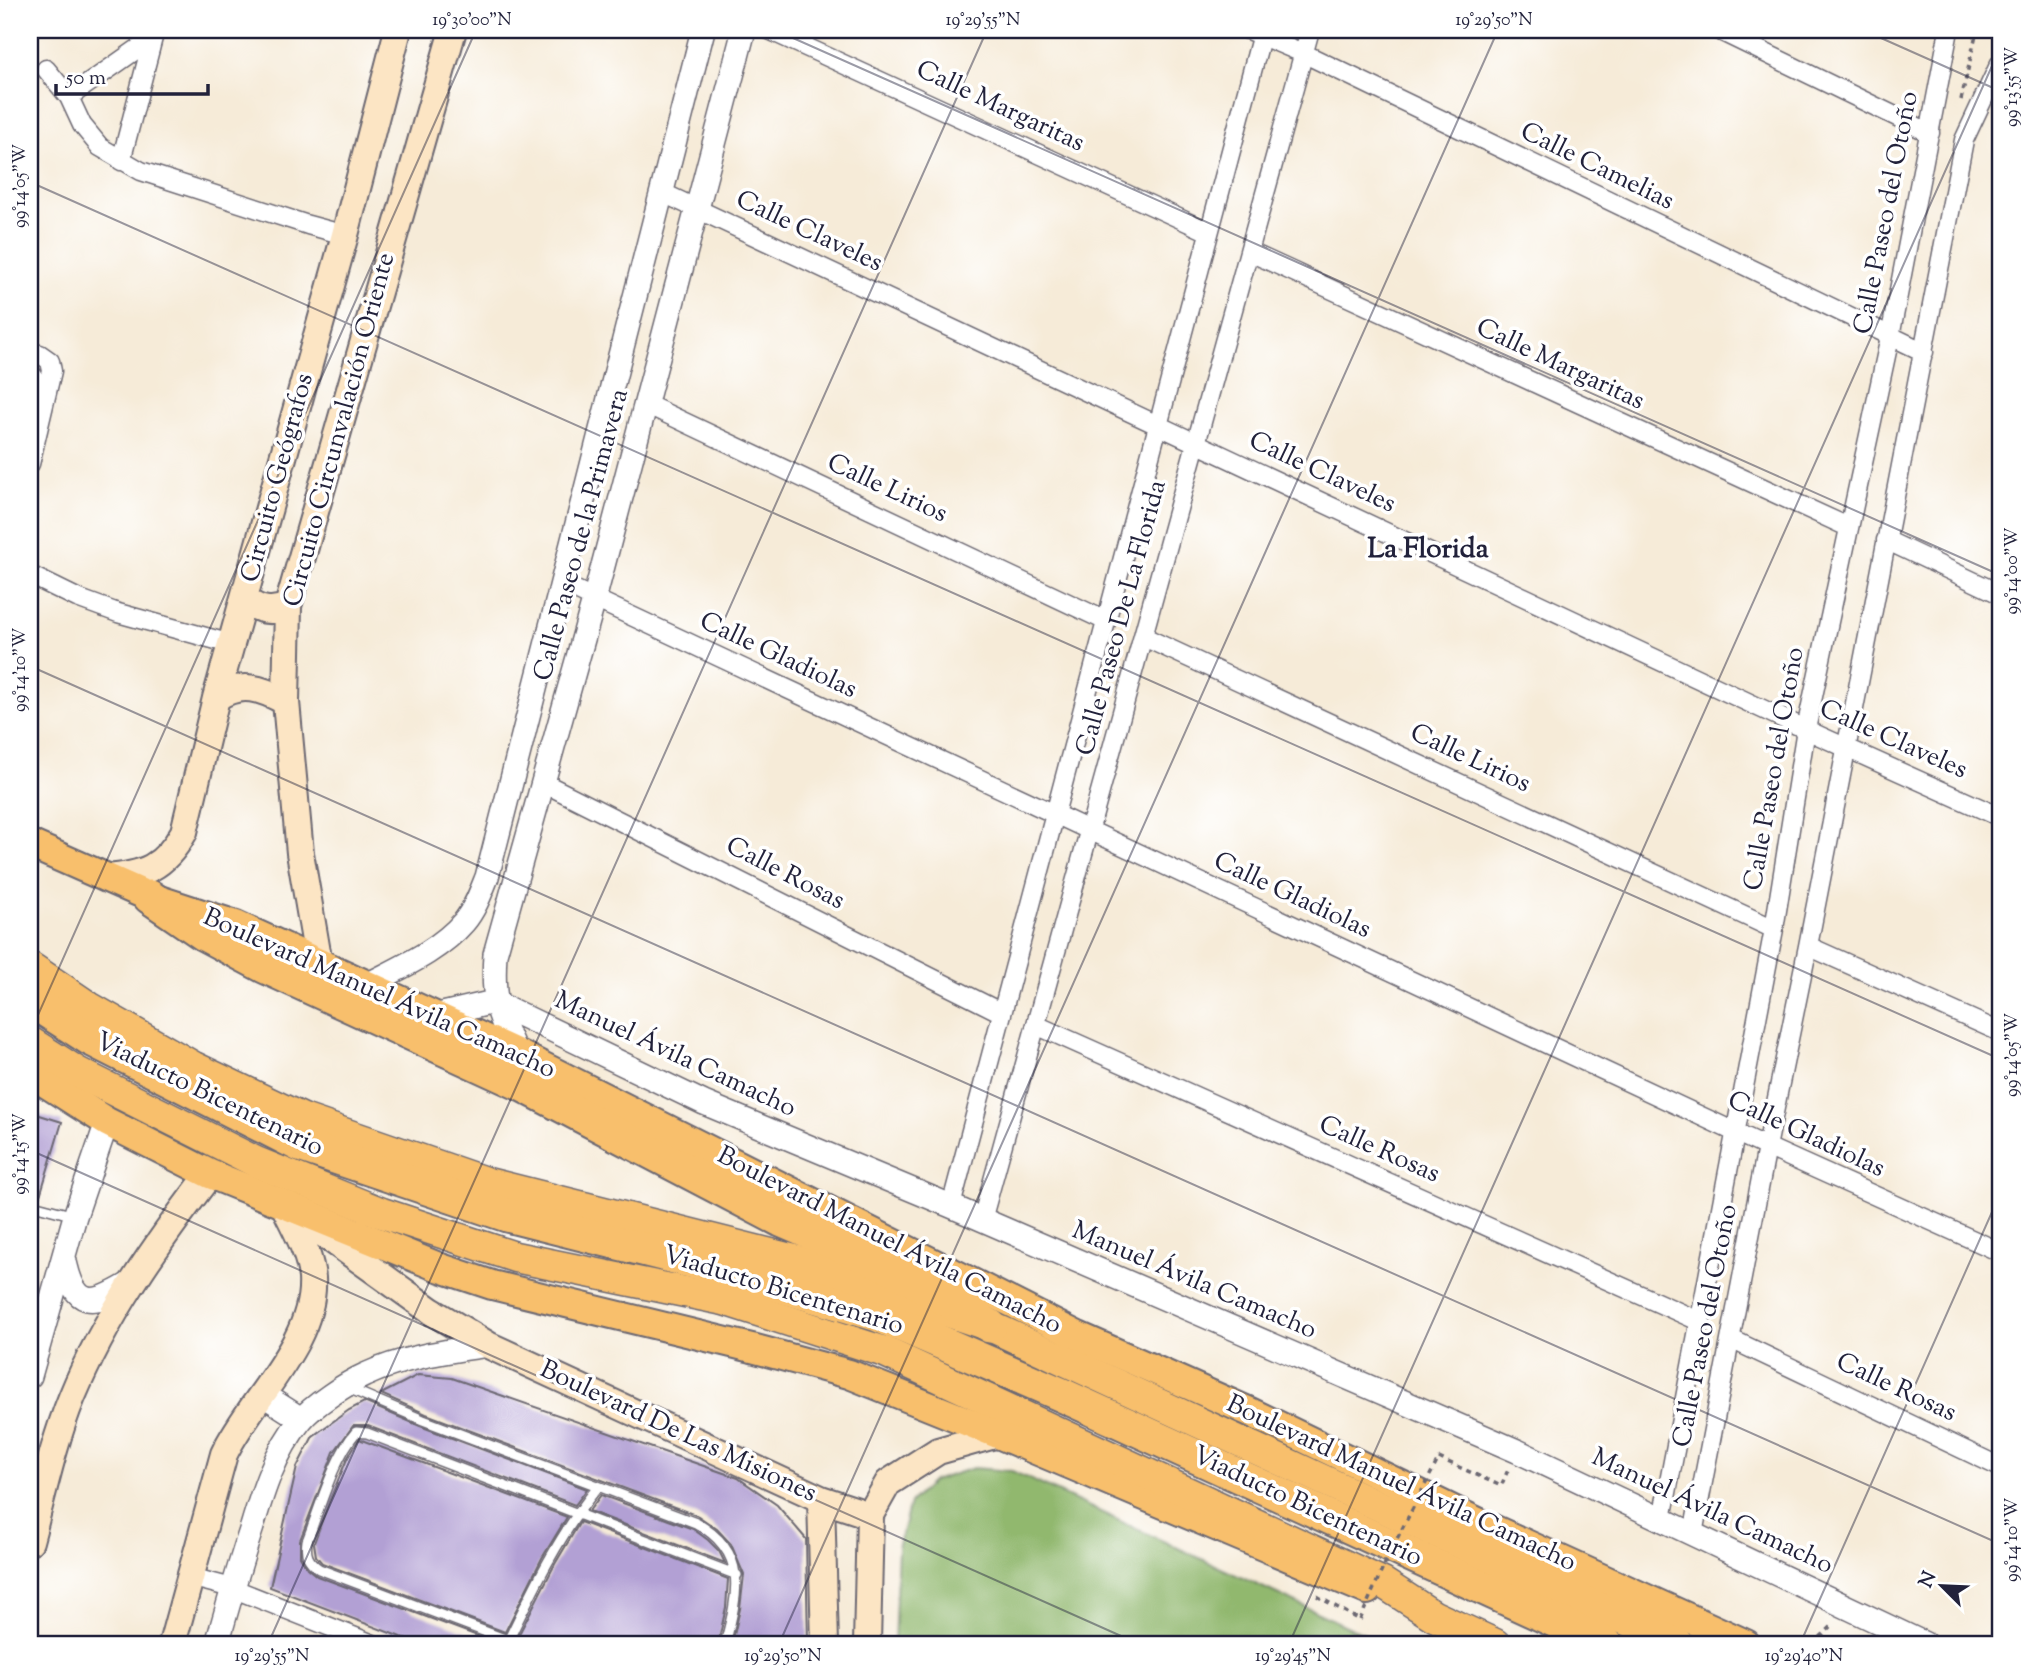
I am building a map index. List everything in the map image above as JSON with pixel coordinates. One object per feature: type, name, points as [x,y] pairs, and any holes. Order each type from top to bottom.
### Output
[{"type":"highway","points":[[149,897],[204,934],[264,966],[521,1084],[781,1220],[897,1270],[990,1326]]},
{"type":"highway","name":"Boulevard Manuel Ávila Camacho","points":[[30,967],[89,1007],[194,1067],[303,1119],[488,1184],[799,1261],[990,1326],[1678,1644]]},
{"type":"highway","name":"Viaducto Bicentenario","points":[[30,1000],[89,1038],[300,1145],[507,1215],[730,1271],[878,1315],[1073,1399],[1606,1644]]},
{"type":"highway","points":[[30,1042],[77,1072],[256,1162],[382,1213],[515,1256],[724,1300],[885,1352],[1383,1583],[1434,1616],[1495,1644]]},
{"type":"main road","name":"Circuito Geógrafos","points":[[105,878],[130,876],[153,867],[174,850],[184,832],[216,698],[345,235],[398,30]]},
{"type":"main road","name":"Circuito Circunvalación Oriente","points":[[319,964],[300,853],[286,702],[288,606],[453,30]]},
{"type":"main road","points":[[245,599],[265,610],[273,611],[288,606]]},
{"type":"main road","points":[[216,698],[231,690],[247,687],[265,691],[286,702]]},
{"type":"main road","name":"Boulevard Manuel Ávila Camacho","points":[[30,844],[149,897],[236,925],[516,1053],[1078,1335],[1250,1412],[1482,1524],[1746,1644]]},
{"type":"main road","points":[[30,1073],[107,1122],[210,1174],[441,1268],[492,1284],[849,1374],[1434,1616]]},
{"type":"main road","points":[[30,1541],[58,1437],[72,1397],[90,1359],[167,1229],[210,1174]]},
{"type":"main road","points":[[172,1644],[224,1454],[234,1433],[300,1333],[310,1303],[312,1277],[307,1256],[284,1205]]},
{"type":"main road","name":"Boulevard De Las Misiones","points":[[284,1205],[431,1311],[488,1345],[821,1499],[870,1515]]},
{"type":"main road","points":[[867,1644],[870,1515],[888,1483],[938,1451],[998,1434]]},
{"type":"main road","points":[[821,1499],[825,1644]]},
{"type":"street","name":"Calle Paseo de la Primavera","points":[[367,985],[417,960],[442,943],[465,921],[478,899],[486,877],[703,30]]},
{"type":"street","name":"Calle Paseo de la Primavera","points":[[516,1053],[494,1002],[495,954],[594,600],[744,30]]},
{"type":"street","name":"Calle Margaritas","points":[[769,30],[1209,232]]},
{"type":"street","name":"Calle Paseo De La Florida","points":[[982,1220],[1310,30]]},
{"type":"street","points":[[1718,30],[1930,133]]},
{"type":"street","name":"Calle Paseo del Otoño","points":[[1662,1519],[1774,929],[1806,729],[1890,337],[1949,30]]},
{"type":"street","name":"Calle Paseo De La Florida","points":[[951,1206],[1209,232],[1257,32]]},
{"type":"street","name":"Calle Camelias","points":[[1257,32],[1924,352]]},
{"type":"street","points":[[121,161],[154,34]]},
{"type":"street","points":[[69,97],[154,34]]},
{"type":"street","name":"Calle Paseo del Otoño","points":[[1693,1534],[1964,140],[2000,63]]},
{"type":"street","points":[[46,69],[69,97],[82,125],[100,147],[121,161],[141,171],[345,235]]},
{"type":"street","name":"Calle Claveles","points":[[661,192],[1806,729],[2000,817]]},
{"type":"street","name":"Calle Margaritas","points":[[1250,252],[1849,527]]},
{"type":"street","points":[[30,352],[50,360],[52,370],[30,464]]},
{"type":"street","points":[[30,372],[46,395]]},
{"type":"street","name":"Calle Lirios","points":[[646,404],[1106,621]]},
{"type":"street","points":[[1886,540],[2000,594]]},
{"type":"street","points":[[30,575],[77,598],[118,613],[231,644]]},
{"type":"street","name":"Calle Gladiolas","points":[[563,584],[1767,1147],[2000,1252]]},
{"type":"street","name":"Calle Lirios","points":[[1144,637],[1774,929]]},
{"type":"street","name":"Calle Rosas","points":[[544,783],[1002,1013]]},
{"type":"street","points":[[1808,946],[2000,1032]]},
{"type":"street","points":[[434,1016],[494,1002]]},
{"type":"street","name":"Manuel Ávila Camacho","points":[[494,1002],[704,1103],[951,1206],[1517,1451],[1925,1644]]},
{"type":"street","name":"Calle Rosas","points":[[1036,1026],[1701,1322]]},
{"type":"street","points":[[30,1376],[75,1216],[107,1122]]},
{"type":"street","points":[[64,1254],[71,1287],[87,1299],[103,1299],[134,1281]]},
{"type":"street","name":"Calle Rosas","points":[[1731,1339],[2000,1467]]},
{"type":"street","points":[[217,1644],[267,1478],[301,1419],[344,1386],[367,1374],[426,1355],[488,1345]]},
{"type":"street","points":[[262,1394],[301,1419]]},
{"type":"street","points":[[190,1577],[232,1588],[373,1644]]},
{"type":"lane","points":[[37,1206],[75,1216]]},
{"type":"lane","points":[[344,1386],[714,1532],[725,1544],[737,1575],[732,1618],[725,1644]]},
{"type":"lane","points":[[598,1487],[576,1513],[553,1552],[513,1643],[319,1569],[310,1562],[305,1552],[333,1474],[349,1441],[356,1433],[367,1433],[576,1513],[737,1575]]},
{"type":"path","points":[[1318,1598],[1360,1620],[1390,1552],[1439,1458],[1501,1486]]},
{"type":"path","points":[[1813,1644],[1851,1608]]},
{"type":"green space","points":[[973,1468],[1012,1471],[1385,1644],[894,1644],[898,1548],[910,1503],[933,1481]]},
{"type":"building","points":[[30,1112],[62,1122],[39,1199],[30,1204]]},
{"type":"building","points":[[418,1375],[452,1378],[738,1478],[777,1505],[806,1539],[808,1644],[732,1644],[744,1575],[731,1544],[717,1529],[698,1516],[426,1414],[381,1394]]},
{"type":"building","points":[[364,1402],[587,1489],[575,1505],[368,1426],[353,1426],[334,1452],[300,1540],[300,1556],[307,1568],[317,1576],[499,1644],[419,1644],[270,1587],[297,1467],[313,1436]]},
{"type":"building","points":[[359,1439],[567,1517],[542,1558],[505,1632],[322,1563],[316,1556],[314,1543],[329,1502],[347,1459]]},
{"type":"building","points":[[601,1495],[693,1529],[719,1551],[725,1563],[589,1511]]},
{"type":"building","points":[[580,1522],[728,1579],[726,1607],[718,1644],[525,1644],[518,1636]]},
{"type":"district","name":"La Florida","points":[[1428,550]]}]
